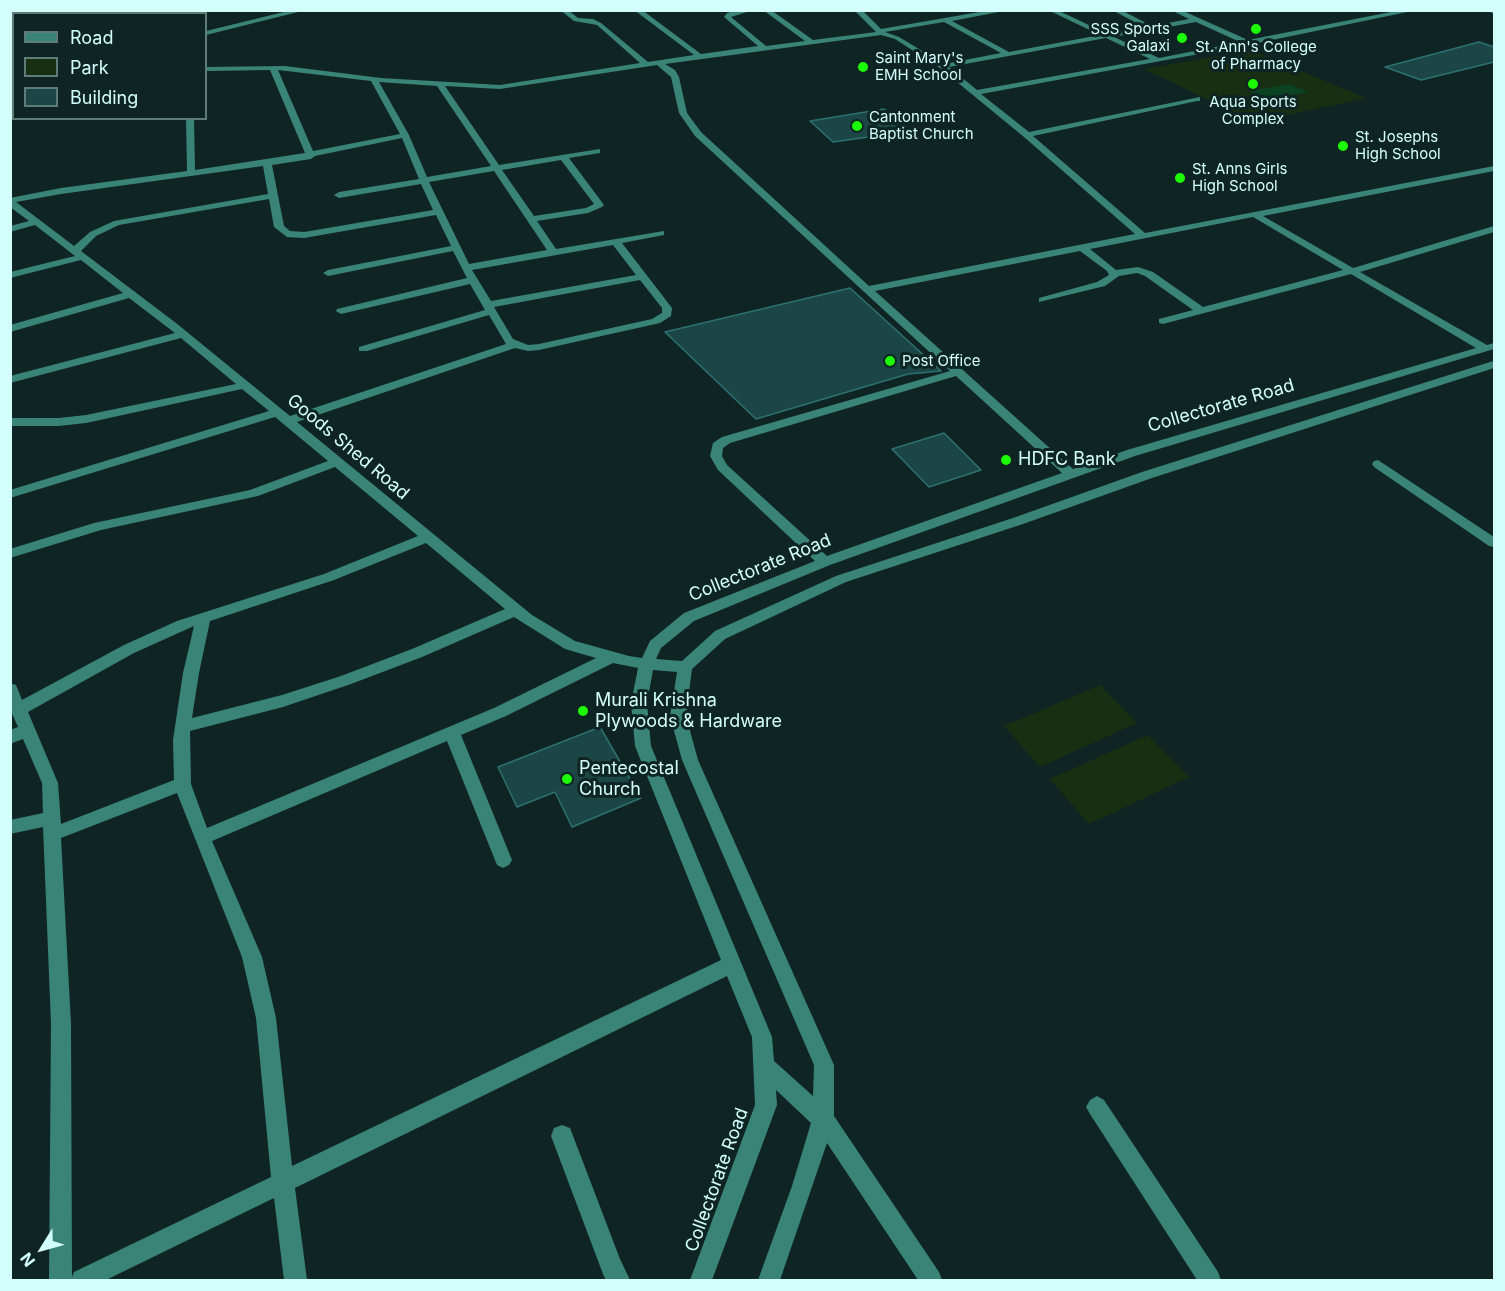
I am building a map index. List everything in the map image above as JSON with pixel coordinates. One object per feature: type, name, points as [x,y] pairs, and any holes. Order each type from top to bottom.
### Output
[{"type":"street","points":[[207,33],[303,10]]},
{"type":"street","points":[[563,10],[578,21],[591,21],[599,24],[652,63],[672,72],[683,113],[698,134],[726,162],[1071,474]]},
{"type":"street","points":[[638,10],[700,56]]},
{"type":"street","points":[[750,10],[729,14],[727,17],[763,47]]},
{"type":"street","points":[[766,10],[810,41]]},
{"type":"street","points":[[207,69],[273,68],[374,79],[500,87],[700,56],[880,32],[1006,10]]},
{"type":"street","points":[[1051,10],[1158,60]]},
{"type":"street","points":[[1115,10],[1151,28]]},
{"type":"street","points":[[1174,10],[1248,43]]},
{"type":"street","points":[[977,92],[1158,60],[1414,10]]},
{"type":"street","points":[[861,11],[880,32],[897,38],[943,66],[977,92],[1144,237]]},
{"type":"street","points":[[945,20],[1007,54]]},
{"type":"street","points":[[943,66],[1196,20]]},
{"type":"street","points":[[273,68],[311,156]]},
{"type":"street","points":[[374,79],[405,135],[424,181],[466,268],[514,345]]},
{"type":"street","points":[[440,84],[554,253]]},
{"type":"street","points":[[1027,135],[1197,99]]},
{"type":"street","points":[[190,120],[191,174]]},
{"type":"street","points":[[10,202],[311,156],[405,135]]},
{"type":"street","points":[[339,195],[597,152]]},
{"type":"street","points":[[532,219],[588,210],[599,205],[563,156]]},
{"type":"street","points":[[267,163],[279,227],[287,234],[294,235],[439,212]]},
{"type":"street","points":[[868,289],[1494,168]]},
{"type":"street","points":[[10,275],[78,254],[93,234],[117,223],[273,196]]},
{"type":"street","name":"Goods Shed Road","points":[[10,202],[183,334],[516,610],[570,645],[612,657],[685,667]]},
{"type":"street","points":[[1255,215],[1490,347]]},
{"type":"street","points":[[10,229],[36,222]]},
{"type":"street","points":[[1163,321],[1352,271],[1494,229]]},
{"type":"street","points":[[466,268],[661,233]]},
{"type":"street","points":[[288,421],[514,345],[528,348],[539,347],[663,318],[667,314],[667,308],[616,242]]},
{"type":"street","points":[[328,273],[456,248]]},
{"type":"street","points":[[1082,248],[1114,273],[1138,270],[1149,274],[1202,311]]},
{"type":"street","points":[[1043,300],[1101,284],[1111,280],[1114,273]]},
{"type":"street","points":[[363,349],[490,308],[643,277]]},
{"type":"street","points":[[341,311],[473,280]]},
{"type":"street","points":[[10,329],[131,294]]},
{"type":"street","points":[[10,380],[183,334]]},
{"type":"street","name":"Collectorate Road","points":[[701,1281],[766,1105],[762,1037],[643,746],[639,703],[647,663],[655,645],[689,618],[825,562],[1071,474],[1131,453],[1490,347]]},
{"type":"street","points":[[770,1281],[803,1186],[823,1119],[824,1065],[690,760],[678,716],[685,667],[720,635],[841,579],[1018,522],[1136,478],[1494,364]]},
{"type":"street","points":[[825,562],[722,467],[716,456],[717,446],[726,440],[959,372]]},
{"type":"street","points":[[10,422],[59,422],[86,419],[245,385]]},
{"type":"street","points":[[10,494],[278,412]]},
{"type":"street","points":[[10,554],[99,526],[254,493],[337,462]]},
{"type":"street","points":[[1378,464],[1494,543]]},
{"type":"street","points":[[19,709],[129,649],[204,616],[329,577],[428,537]]},
{"type":"street","points":[[183,728],[283,701],[346,680],[417,653],[516,610]]},
{"type":"street","points":[[204,616],[190,673],[181,741],[183,784],[202,837],[252,957],[266,1018],[283,1184],[296,1281]]},
{"type":"street","points":[[202,837],[452,733],[612,657]]},
{"type":"street","points":[[10,689],[19,709],[19,733],[50,783],[61,1024],[60,1281]]},
{"type":"street","points":[[452,733],[503,860]]},
{"type":"street","points":[[10,827],[52,826],[183,784]]},
{"type":"street","points":[[82,1281],[732,964]]},
{"type":"street","points":[[764,1066],[823,1119],[931,1281]]},
{"type":"street","points":[[1097,1107],[1210,1281]]},
{"type":"street","points":[[562,1136],[611,1266],[619,1281]]},
{"type":"green space","name":"Aqua Sports Complex","points":[[1251,50],[1366,98],[1255,122],[1144,69]]},
{"type":"green space","points":[[1100,685],[1137,723],[1040,767],[1004,726]]},
{"type":"green space","points":[[1148,735],[1189,777],[1089,824],[1050,779]]},
{"type":"shaded area","points":[[1289,84],[1308,92],[1268,100],[1249,91]]},
{"type":"building","points":[[1479,42],[1494,47],[1494,62],[1421,80],[1385,67]]},
{"type":"building","name":"Cantonment Baptist Church","points":[[884,109],[911,131],[833,142],[810,121]]},
{"type":"building","points":[[850,288],[941,371],[908,374],[756,419],[665,332]]},
{"type":"building","points":[[944,433],[981,470],[929,487],[892,449]]},
{"type":"building","name":"Pentecostal Church","points":[[600,727],[641,798],[572,827],[555,792],[517,807],[498,767]]},
{"type":"place","name":"St. Ann's College of Pharmacy","points":[[1256,29]]},
{"type":"place","name":"SSS Sports Galaxi","points":[[1182,38]]},
{"type":"place","name":"Saint Mary's EMH School","points":[[863,67]]},
{"type":"place","name":"Aqua Sports Complex","points":[[1253,84]]},
{"type":"place","name":"Cantonment Baptist Church","points":[[857,126]]},
{"type":"place","name":"St. Josephs High School","points":[[1343,146]]},
{"type":"place","name":"St. Anns Girls High School","points":[[1180,178]]},
{"type":"place","name":"Post Office","points":[[890,361]]},
{"type":"place","name":"HDFC Bank","points":[[1006,460]]},
{"type":"place","name":"Murali Krishna Plywoods & Hardware","points":[[583,711]]},
{"type":"place","name":"Pentecostal Church","points":[[567,779]]}]
